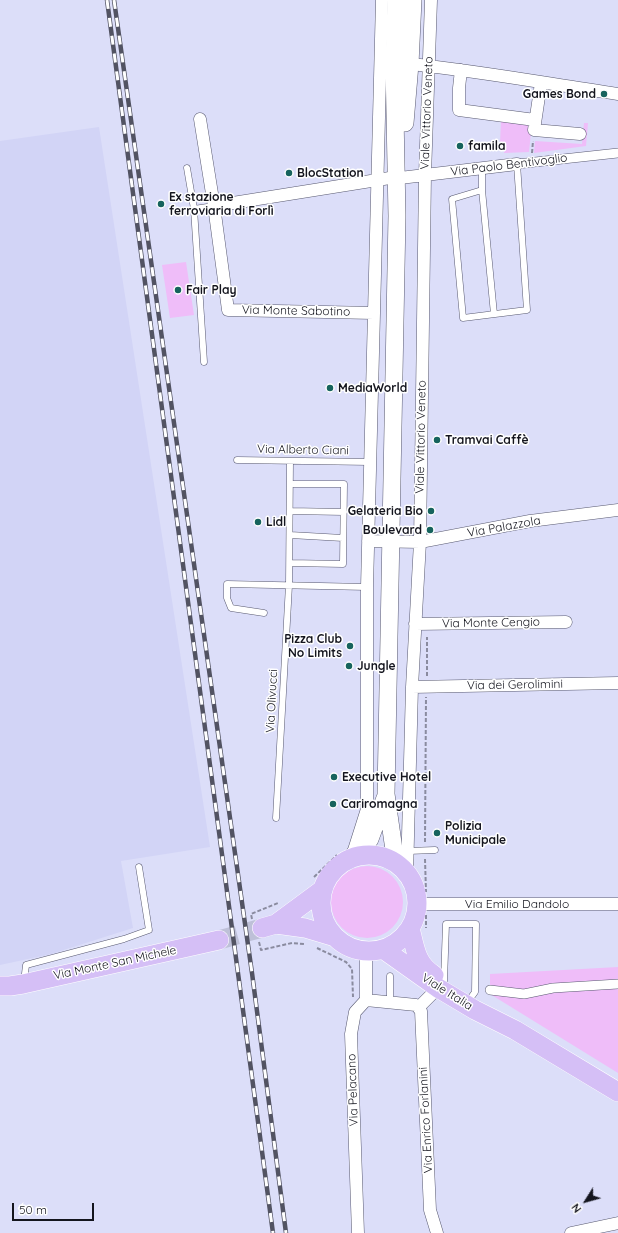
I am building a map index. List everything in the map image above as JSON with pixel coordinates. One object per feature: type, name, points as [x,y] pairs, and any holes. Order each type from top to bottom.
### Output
[{"type":"main road","name":"Viale Vittorio Veneto","points":[[396,0],[395,64],[398,177],[386,794],[404,863]]},
{"type":"main road","name":"Viale Vittorio Veneto","points":[[395,64],[413,0]]},
{"type":"main road","name":"Viale Vittorio Veneto","points":[[349,856],[374,830],[386,794]]},
{"type":"main road","points":[[372,855],[404,863],[414,888],[417,904],[415,916],[410,928],[394,945],[374,950],[355,950],[335,938],[305,928],[269,926],[328,877],[349,856],[372,855]]},
{"type":"main road","points":[[316,886],[322,916],[327,927],[335,938]]},
{"type":"main road","name":"Viale Italia","points":[[410,928],[417,958],[425,969],[441,984]]},
{"type":"main road","name":"Via Monte San Michele","points":[[8,987],[219,940]]},
{"type":"main road","name":"Viale Italia","points":[[374,950],[441,984],[618,1092]]},
{"type":"street","name":"Viale Vittorio Veneto","points":[[349,856],[354,850],[367,809],[367,587],[378,179],[395,64],[382,0]]},
{"type":"street","name":"Viale Vittorio Veneto","points":[[404,863],[420,542],[425,175],[431,0]]},
{"type":"street","points":[[395,64],[461,70],[618,94]]},
{"type":"street","points":[[461,70],[458,88],[459,110],[580,134]]},
{"type":"street","points":[[535,125],[541,83]]},
{"type":"street","points":[[200,120],[214,206]]},
{"type":"street","name":"Via Paolo Bentivoglio","points":[[214,206],[378,179],[618,153]]},
{"type":"street","name":"Via Monte Sabotino","points":[[214,206],[228,310],[374,313]]},
{"type":"street","name":"Via Palazzola","points":[[368,541],[420,542],[530,521],[618,510]]},
{"type":"street","name":"Via Monte Cengio","points":[[415,624],[566,622]]},
{"type":"street","name":"Via dei Gerolimini","points":[[412,687],[618,683]]},
{"type":"street","name":"Via Emilio Dandolo","points":[[417,904],[618,904]]},
{"type":"street","points":[[374,950],[366,1000],[416,1005],[419,1007],[441,984]]},
{"type":"street","points":[[490,990],[524,994],[553,988],[618,984]]},
{"type":"street","name":"Via Pelacano","points":[[358,1233],[351,1034],[355,1012],[366,1000]]},
{"type":"street","name":"Via Enrico Forlanini","points":[[419,1007],[421,1011],[430,1210],[437,1233]]},
{"type":"street","points":[[571,1233],[585,1232],[618,1223]]},
{"type":"lane","points":[[482,190],[452,199],[463,318],[527,310],[517,164]]},
{"type":"lane","points":[[482,167],[482,190],[494,314]]},
{"type":"lane","points":[[186,168],[194,209],[204,362]]},
{"type":"lane","points":[[194,209],[214,206]]},
{"type":"lane","name":"Via Alberto Ciani","points":[[237,460],[370,462]]},
{"type":"lane","name":"Via Olivucci","points":[[276,818],[290,563],[290,461]]},
{"type":"lane","points":[[290,484],[344,484],[343,564],[290,563]]},
{"type":"lane","points":[[290,511],[344,512]]},
{"type":"lane","points":[[290,535],[343,538]]},
{"type":"lane","points":[[264,613],[231,608],[226,598],[227,584],[367,587]]},
{"type":"lane","points":[[404,863],[435,850]]},
{"type":"lane","points":[[8,987],[26,965],[124,939],[149,930],[139,868]]},
{"type":"lane","points":[[441,984],[446,924],[476,924],[475,992],[469,1001]]},
{"type":"lane","points":[[390,976],[390,1003]]},
{"type":"path","points":[[531,162],[535,125]]},
{"type":"path","points":[[316,886],[329,861],[349,856]]},
{"type":"shaded area","points":[[501,120],[532,123],[529,152],[504,153],[505,143],[500,143]]},
{"type":"shaded area","points":[[584,123],[588,123],[586,146],[534,153],[535,141],[582,144]]},
{"type":"shaded area","points":[[99,127],[210,847],[121,861],[133,928],[51,954],[0,965],[0,141]]},
{"type":"shaded area","name":"Fair Play","points":[[186,262],[194,315],[170,318],[162,265]]},
{"type":"shaded area","points":[[367,866],[381,869],[393,876],[400,888],[403,902],[400,916],[393,928],[381,935],[367,938],[353,935],[341,928],[334,916],[331,902],[334,888],[341,876],[353,869]]},
{"type":"shaded area","points":[[618,967],[618,1073],[490,994],[490,974]]},
{"type":"tunnel","points":[[219,940],[262,928]]},
{"type":"railway","points":[[107,0],[273,1233]]},
{"type":"railway","points":[[114,0],[252,973],[286,1233]]},
{"type":"place","name":"Games Bond","points":[[604,94]]},
{"type":"place","name":"famila","points":[[460,146]]},
{"type":"place","name":"BlocStation","points":[[289,173]]},
{"type":"place","name":"Ex stazione ferroviaria di Forlì","points":[[161,204]]},
{"type":"place","name":"Fair Play","points":[[178,290]]},
{"type":"place","name":"MediaWorld","points":[[330,388]]},
{"type":"place","name":"Tramvai Caffè","points":[[437,440]]},
{"type":"place","name":"Gelateria Bio","points":[[431,511]]},
{"type":"place","name":"Lidl","points":[[258,522]]},
{"type":"place","name":"Boulevard","points":[[430,530]]},
{"type":"place","name":"Pizza Club No Limits","points":[[350,646]]},
{"type":"place","name":"Jungle","points":[[349,666]]},
{"type":"place","name":"Executive Hotel","points":[[334,777]]},
{"type":"place","name":"Cariromagna","points":[[333,804]]},
{"type":"place","name":"Polizia Municipale","points":[[437,833]]}]
